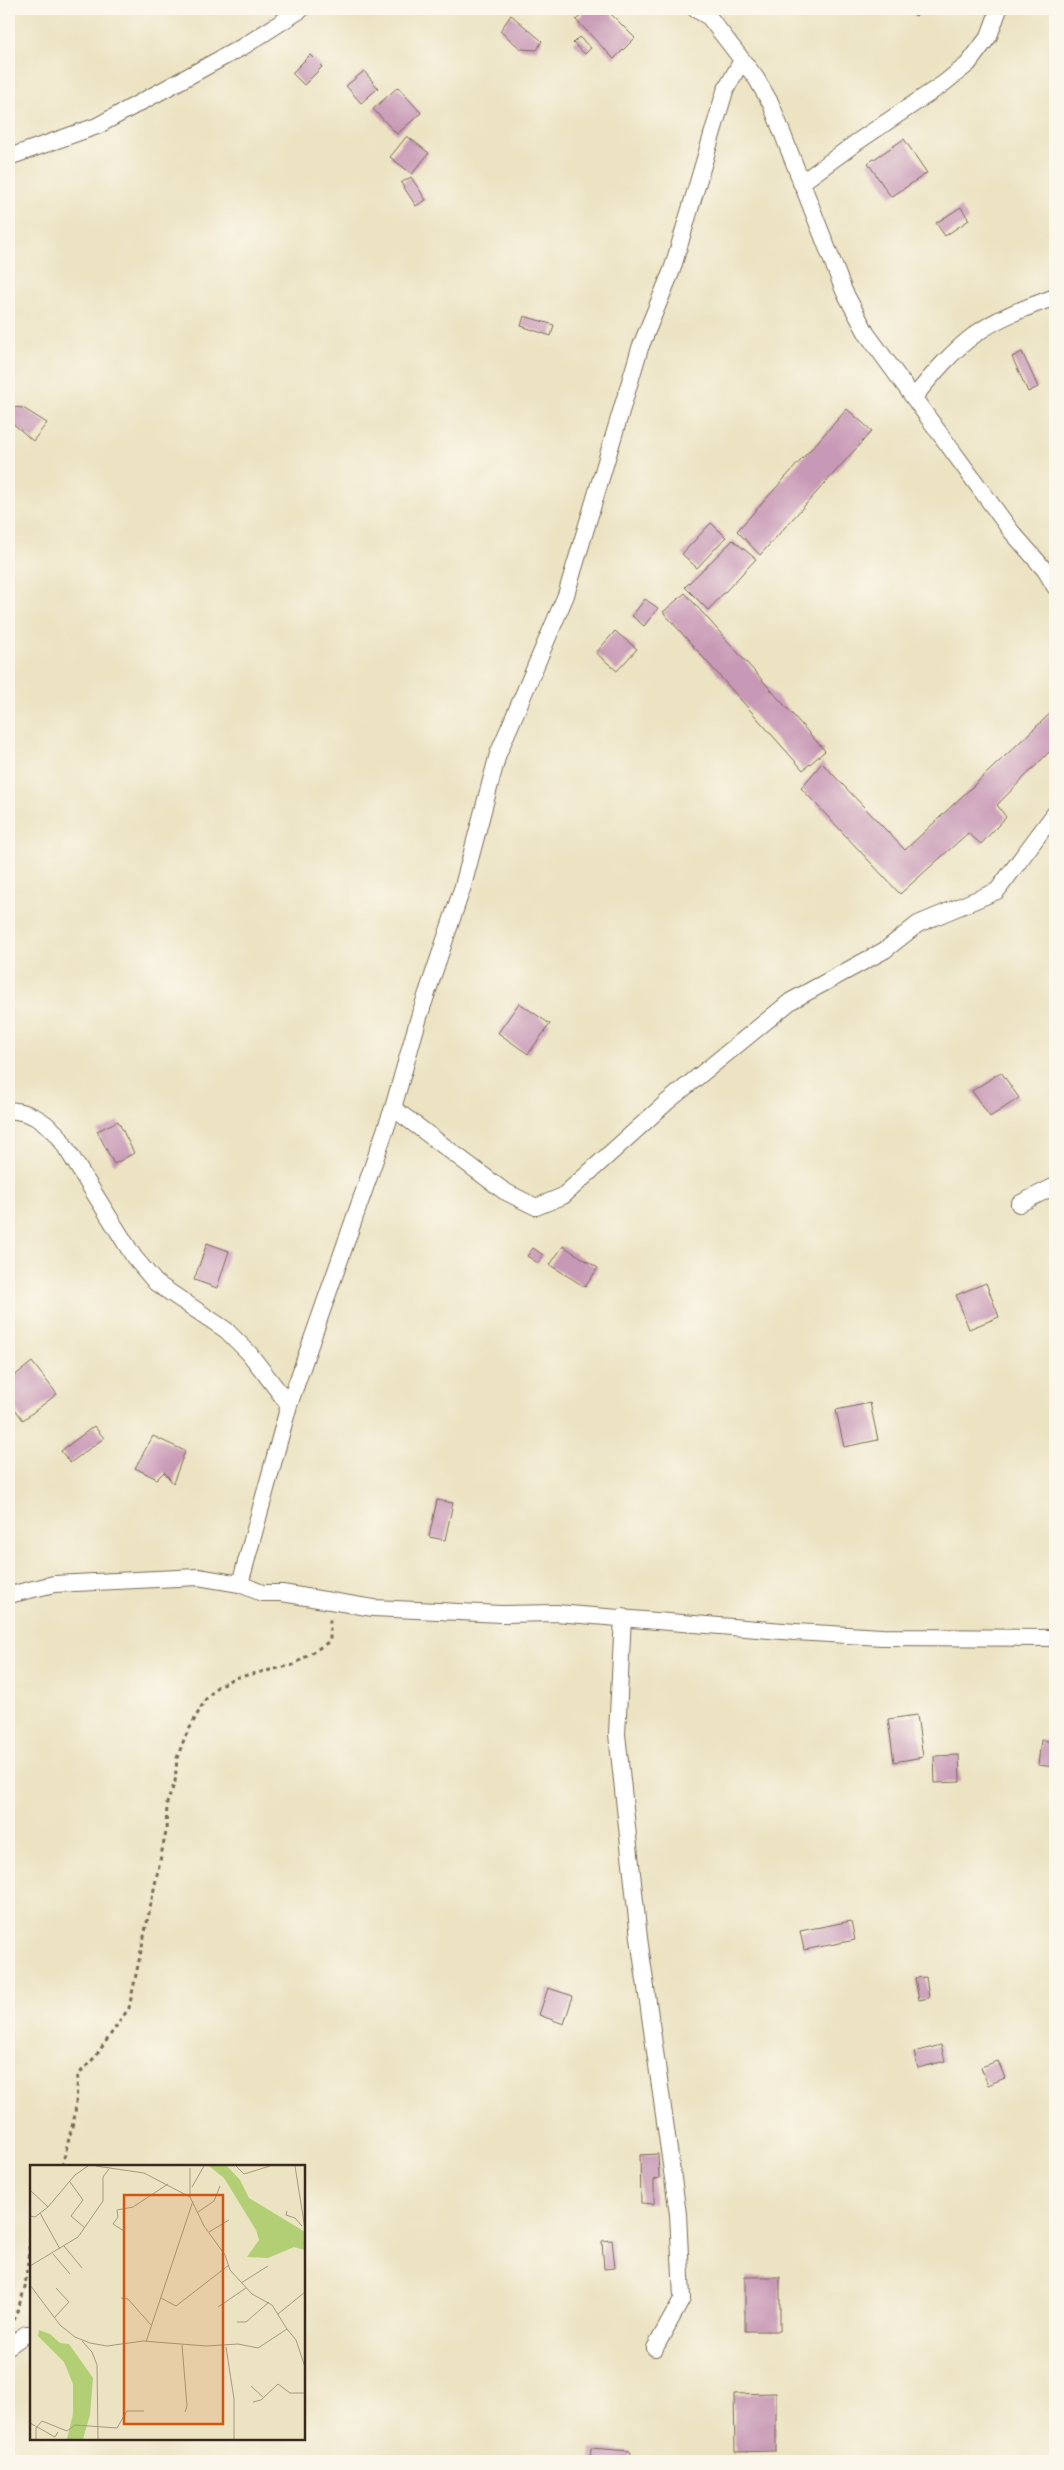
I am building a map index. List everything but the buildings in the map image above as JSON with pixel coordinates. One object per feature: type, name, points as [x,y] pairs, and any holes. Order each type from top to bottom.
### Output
[{"type":"street","points":[[9,157],[97,126],[244,46],[302,9]]},
{"type":"street","points":[[801,183],[856,142],[943,84],[968,64],[989,36],[999,9]]},
{"type":"street","points":[[704,11],[756,78],[771,104],[844,291],[867,334],[897,378],[914,397],[1011,531],[1045,570],[1055,587]]},
{"type":"street","points":[[240,1584],[289,1405],[393,1108],[419,1016],[463,886],[498,754],[566,595],[640,348],[672,270],[725,91],[742,60]]},
{"type":"street","points":[[914,397],[940,367],[977,333],[1013,312],[1055,297]]},
{"type":"street","points":[[393,1108],[504,1191],[536,1207],[563,1196],[667,1102],[791,1001],[885,950],[918,924],[996,891],[1055,813]]},
{"type":"street","points":[[9,1110],[24,1112],[42,1120],[58,1135],[134,1258],[150,1277],[196,1311],[226,1330],[249,1353],[289,1405]]},
{"type":"street","points":[[1019,1204],[1055,1186]]},
{"type":"street","points":[[9,1595],[54,1584],[198,1577],[240,1584],[262,1593],[282,1593],[374,1608],[448,1613],[556,1612],[796,1632],[882,1636],[1055,1638]]},
{"type":"street","points":[[623,1617],[618,1742],[639,1938],[678,2214],[681,2276],[682,2299],[656,2348]]},
{"type":"street","points":[[9,2346],[26,2334],[30,2334]]},
{"type":"path","points":[[62,2165],[75,2115],[78,2075],[95,2057],[129,2008],[166,1832],[167,1803],[175,1782],[177,1758],[185,1737],[205,1700],[217,1687],[234,1678],[293,1664],[330,1642],[330,1602]]},
{"type":"path","points":[[12,2328],[25,2288],[30,2240]]}]
